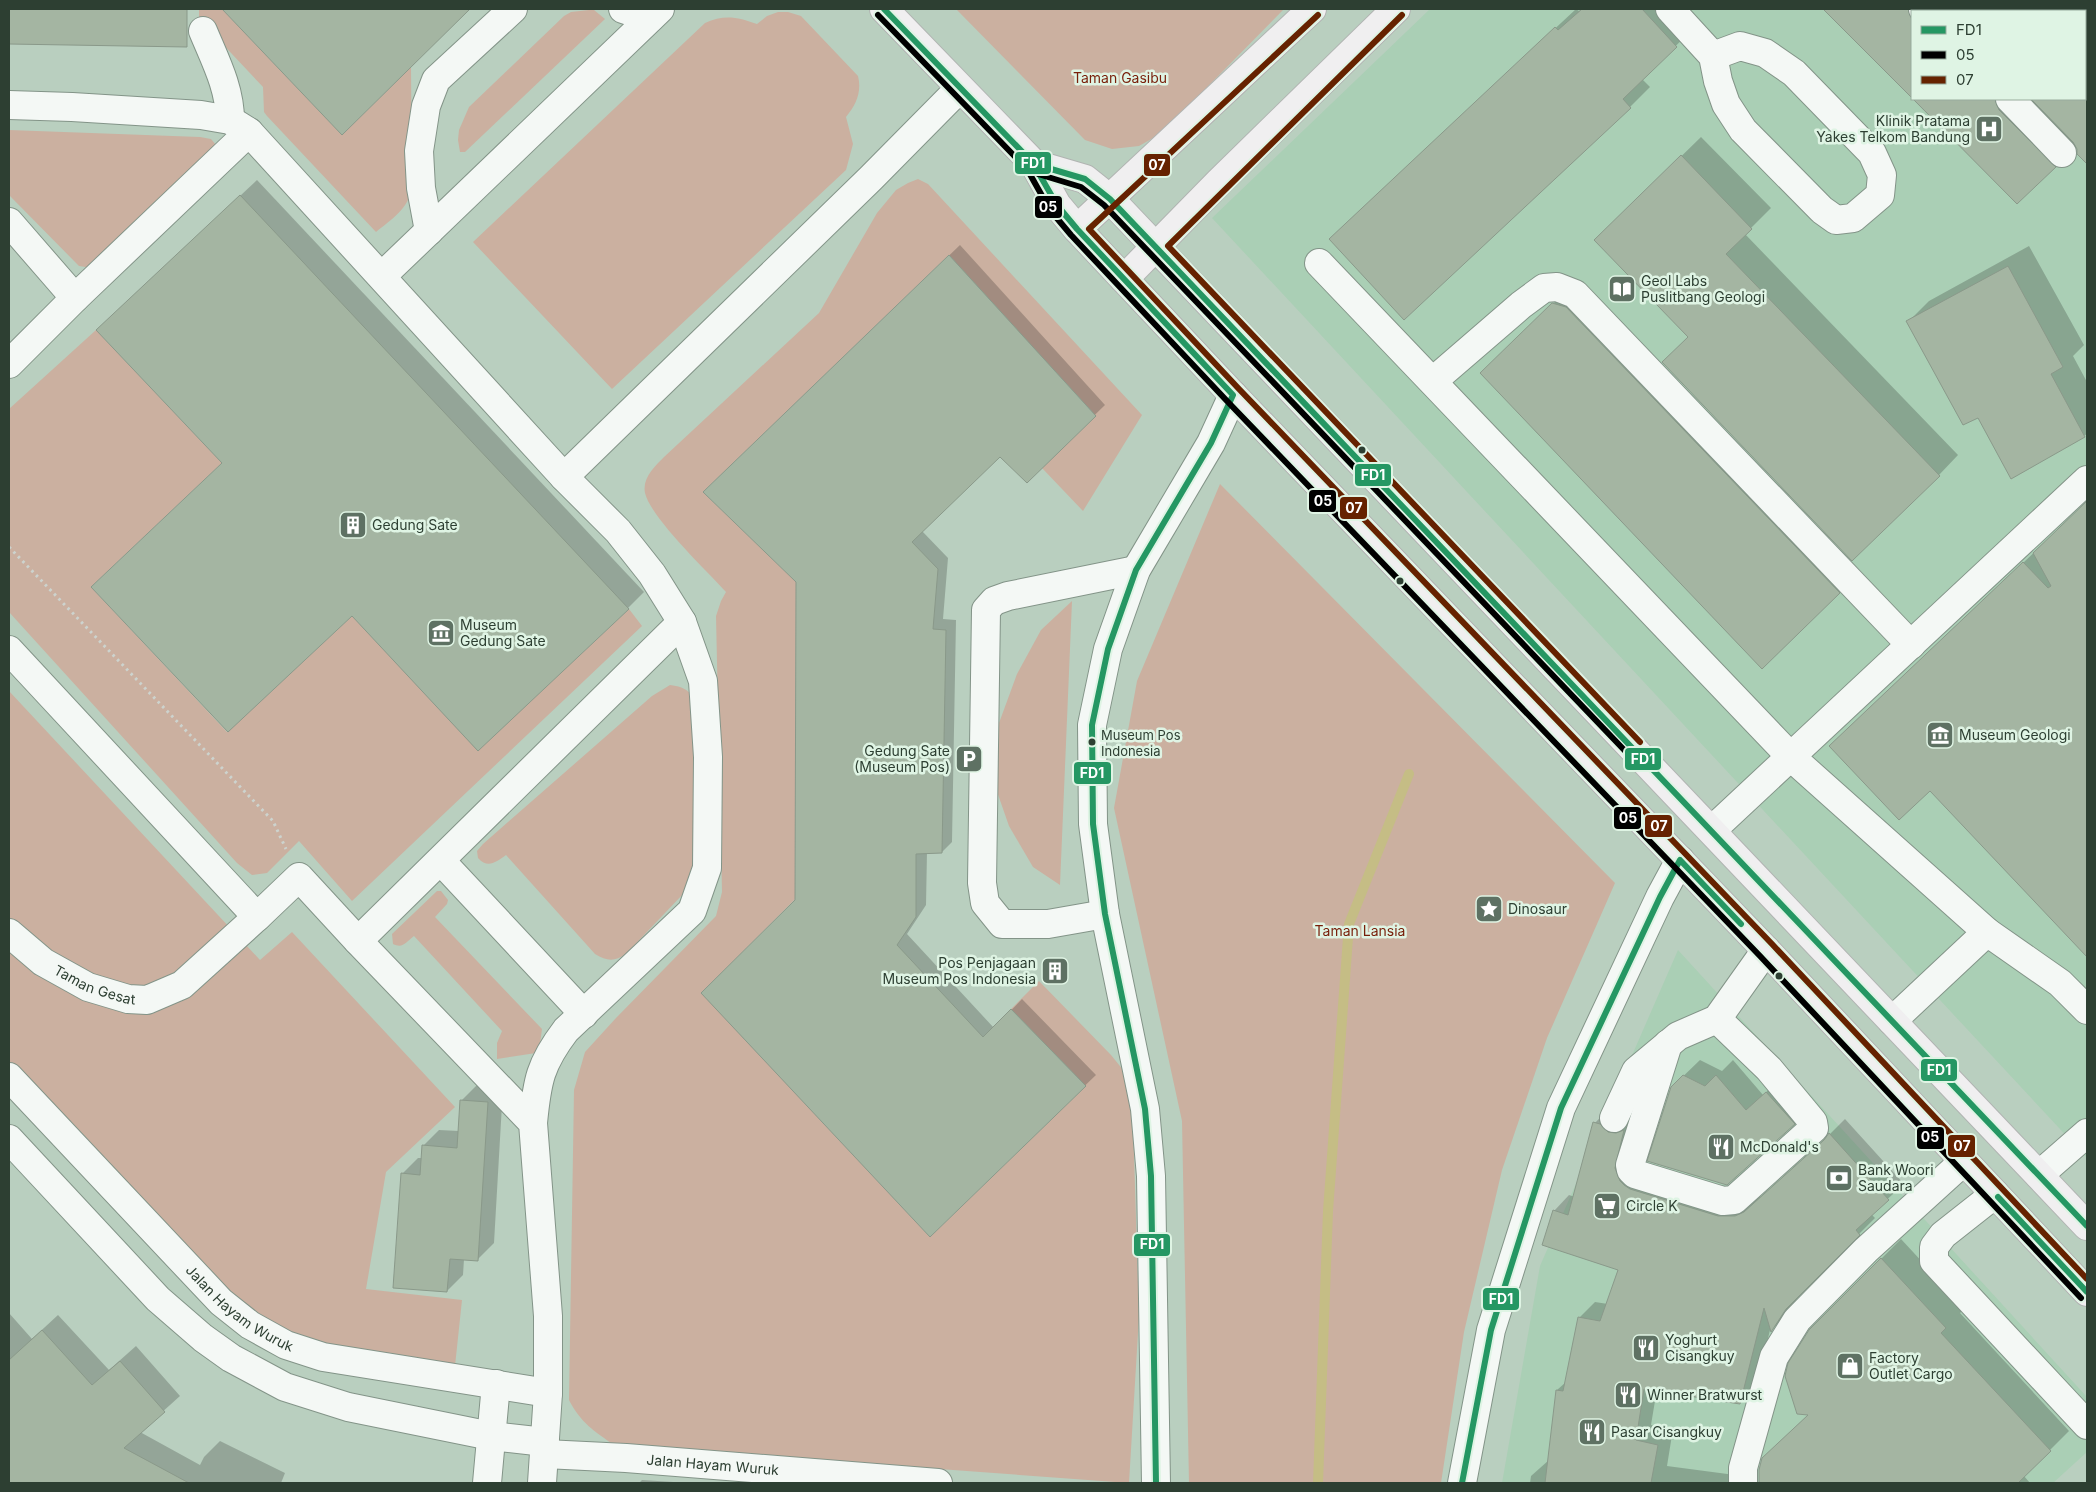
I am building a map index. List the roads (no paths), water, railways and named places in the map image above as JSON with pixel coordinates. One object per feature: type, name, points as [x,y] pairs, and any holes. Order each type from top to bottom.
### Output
[{"type":"main road","points":[[884,9],[959,89],[1034,164],[1057,205],[1077,229],[1233,396],[1766,950],[2087,1292]]},
{"type":"main road","points":[[1077,229],[1312,9]]},
{"type":"main road","points":[[1124,278],[1218,182],[1396,9]]},
{"type":"main road","points":[[1034,164],[1084,179],[1110,199],[2087,1226]]},
{"type":"street","points":[[429,231],[421,188],[419,152],[426,106],[436,80],[513,9]]},
{"type":"street","points":[[623,9],[655,13]]},
{"type":"street","points":[[1670,9],[1713,56],[1718,81],[1726,104],[1743,130],[1822,210],[1836,220],[1853,218],[1880,195],[1882,175],[1872,153],[1794,73],[1765,53],[1740,46],[1713,56]]},
{"type":"street","points":[[382,276],[655,13]]},
{"type":"street","points":[[203,31],[240,126],[382,276],[564,477],[623,538],[652,574],[682,622],[703,681],[708,756],[707,868],[692,911],[566,1030],[545,1062],[537,1083],[533,1123],[548,1316],[548,1393],[542,1483]]},
{"type":"street","points":[[564,477],[871,178],[959,89]]},
{"type":"street","points":[[2011,100],[2062,153]]},
{"type":"street","points":[[9,106],[72,107],[181,114],[240,126]]},
{"type":"street","points":[[9,364],[240,126]]},
{"type":"street","points":[[9,222],[75,298]]},
{"type":"street","points":[[1319,263],[1791,757],[1987,932],[2060,983],[2087,1010]]},
{"type":"street","points":[[1433,381],[1521,305],[1544,288],[1557,287],[1575,294],[1912,644]]},
{"type":"street","points":[[1156,1483],[1151,1176],[1145,1110],[1105,914],[1093,824],[1092,725],[1108,649],[1136,570],[1211,443],[1233,396]]},
{"type":"street","points":[[1712,830],[2087,480]]},
{"type":"street","points":[[1105,914],[1048,924],[1002,924],[985,903],[982,883],[986,610],[994,601],[1008,596],[1136,570]]},
{"type":"street","points":[[533,1123],[358,941],[682,622]]},
{"type":"street","points":[[9,650],[257,917]]},
{"type":"street","points":[[1462,1483],[1490,1330],[1561,1108],[1660,897],[1680,860]]},
{"type":"street","points":[[441,861],[584,1014]]},
{"type":"street","name":"Taman Gesat","points":[[9,933],[44,962],[88,987],[128,999],[147,1000],[182,985],[299,877],[358,941]]},
{"type":"street","points":[[1892,1021],[1987,932]]},
{"type":"street","points":[[1614,1118],[1636,1071],[1678,1036],[1717,1019],[1766,950]]},
{"type":"street","points":[[1668,1044],[1630,1165],[1631,1170],[1635,1174],[1723,1201],[1734,1200],[1814,1128],[1813,1122],[1769,1069],[1717,1019]]},
{"type":"street","name":"Jalan Hayam Wuruk","points":[[9,1078],[221,1302],[250,1325],[286,1345],[323,1357],[548,1393]]},
{"type":"street","points":[[2039,1175],[2087,1133]]},
{"type":"street","name":"Jalan Hayam Wuruk","points":[[9,1139],[158,1299],[203,1338],[232,1358],[285,1387],[348,1406],[545,1448],[626,1458],[938,1483]]},
{"type":"street","points":[[1743,1483],[1743,1468],[1774,1358],[1797,1320],[1866,1250],[1964,1161]]},
{"type":"street","points":[[63,1196],[94,1167]]},
{"type":"street","points":[[1995,1194],[1943,1235],[1934,1247],[1934,1261],[2087,1425]]},
{"type":"street","points":[[487,1483],[496,1384]]},
{"type":"waterway","points":[[1318,1483],[1328,1211],[1349,924],[1409,774]]},
{"type":"place","name":"Klinik Pratama Yakes Telkom Bandung","points":[[1989,129]]},
{"type":"place","name":"Geol Labs Puslitbang Geologi","points":[[1622,289]]},
{"type":"place","name":"Gedung Sate","points":[[353,525]]},
{"type":"place","name":"Museum Gedung Sate","points":[[441,633]]},
{"type":"place","name":"Museum Geologi","points":[[1940,735]]},
{"type":"place","name":"Museum Pos Indonesia","points":[[1092,742]]},
{"type":"place","name":"Gedung Sate (Museum Pos)","points":[[969,759]]},
{"type":"place","name":"Dinosaur","points":[[1489,909]]},
{"type":"place","name":"Pos Penjagaan Museum Pos Indonesia","points":[[1055,971]]},
{"type":"place","name":"McDonald's","points":[[1721,1147]]},
{"type":"place","name":"Bank Woori Saudara","points":[[1839,1178]]},
{"type":"place","name":"Circle K","points":[[1607,1206]]},
{"type":"place","name":"Yoghurt Cisangkuy","points":[[1646,1348]]},
{"type":"place","name":"Factory Outlet Cargo","points":[[1850,1366]]},
{"type":"place","name":"Winner Bratwurst","points":[[1628,1395]]},
{"type":"place","name":"Pasar Cisangkuy","points":[[1592,1432]]},
{"type":"park label","name":"Taman Gasibu","points":[[1120,78]]},
{"type":"park label","name":"Taman Lansia","points":[[1360,931]]}]
